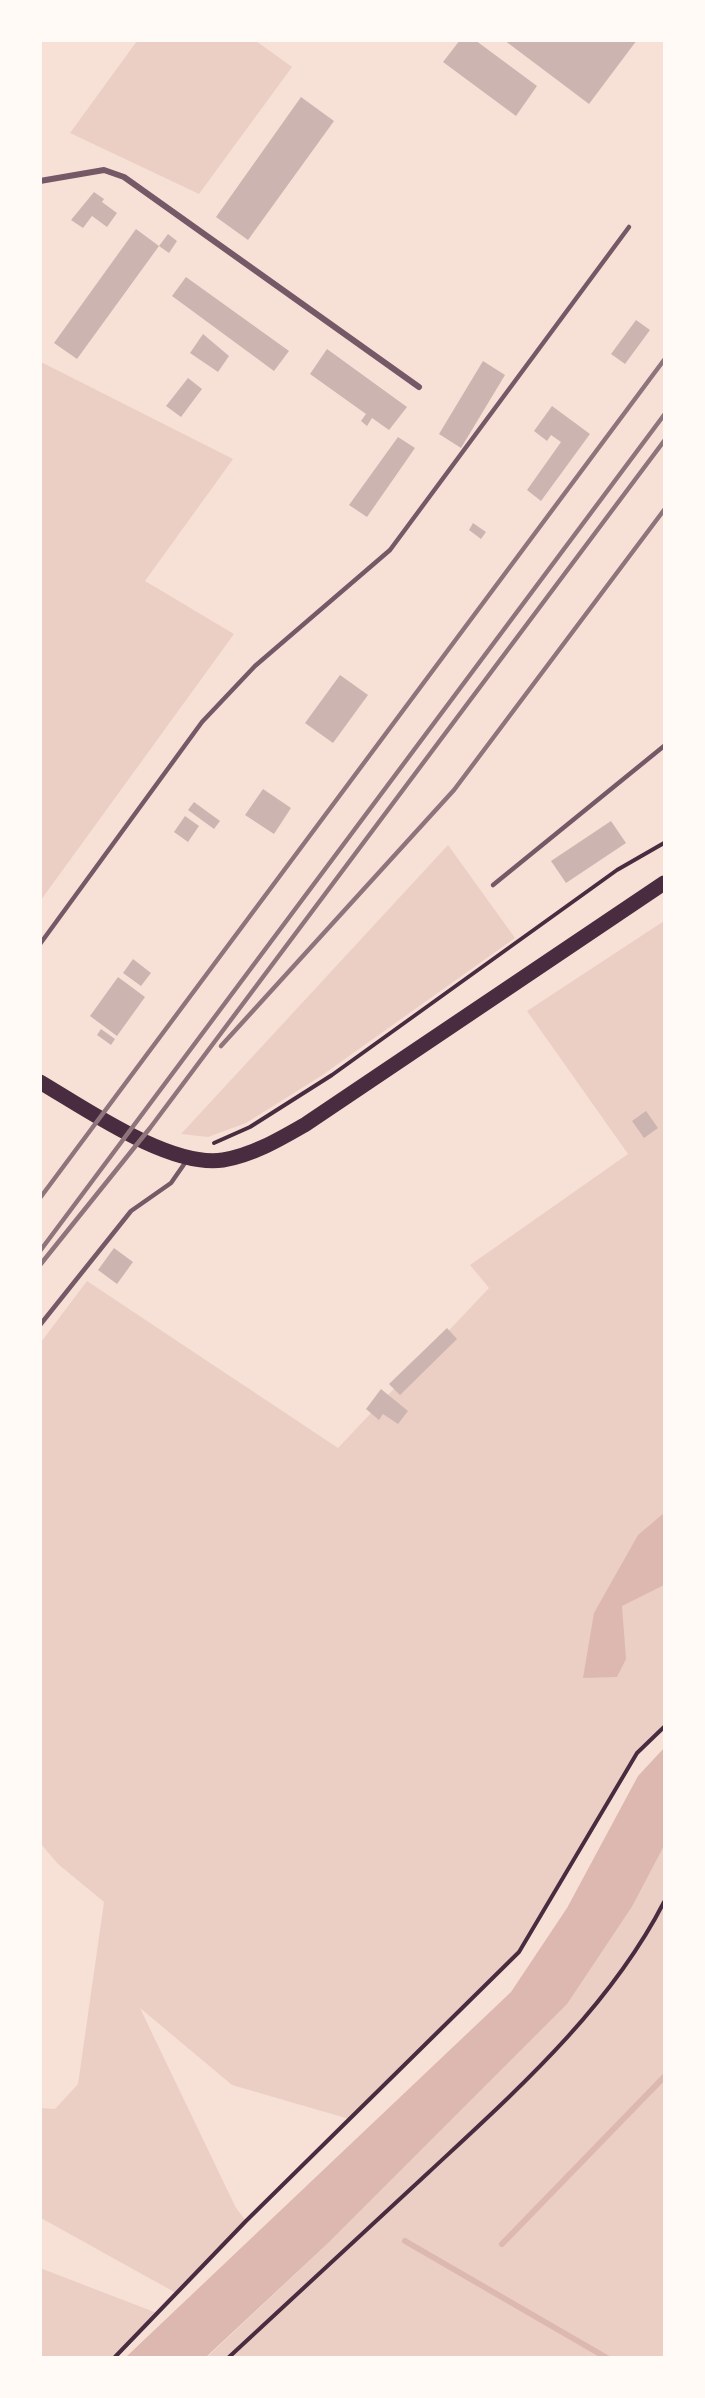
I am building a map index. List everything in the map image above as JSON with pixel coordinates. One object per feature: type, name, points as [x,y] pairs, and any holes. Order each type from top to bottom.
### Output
[{"type":"main road","points":[[40,1082],[142,1140],[194,1160],[222,1160],[246,1154],[306,1124],[664,883]]},
{"type":"street","points":[[40,181],[104,170],[124,177],[419,387]]},
{"type":"lane","points":[[40,944],[202,722],[255,666],[390,550],[629,227]]},
{"type":"lane","points":[[493,885],[664,746]]},
{"type":"lane","points":[[40,1325],[131,1212],[171,1183],[194,1160]]},
{"type":"path","points":[[194,1160],[215,1142],[250,1127],[332,1075],[617,870],[664,843]]},
{"type":"path","points":[[114,2358],[246,2221],[519,1952],[637,1753],[664,1726]]},
{"type":"path","points":[[228,2358],[521,2087],[592,2009],[653,1925],[664,1902]]},
{"type":"shaded area","points":[[137,41],[256,41],[292,67],[199,194],[70,133]]},
{"type":"shaded area","points":[[41,362],[233,459],[145,581],[234,634],[41,900]]},
{"type":"shaded area","points":[[448,845],[515,938],[321,1076],[246,1123],[208,1137],[181,1134]]},
{"type":"shaded area","points":[[664,921],[664,1727],[637,1753],[519,1952],[349,2119],[232,2085],[140,2008],[236,2208],[246,2221],[176,2293],[41,2218],[41,2108],[55,2109],[78,2084],[104,1902],[58,1864],[41,1844],[41,1342],[87,1281],[338,1448],[489,1288],[470,1265],[628,1154],[527,1011]]},
{"type":"shaded area","points":[[664,1513],[664,1585],[622,1606],[626,1659],[617,1677],[583,1678],[594,1613],[638,1535]]},
{"type":"shaded area","points":[[664,1748],[664,1846],[633,1905],[567,2004],[325,2246],[206,2357],[126,2357],[511,1992],[567,1908],[638,1776]]},
{"type":"shaded area","points":[[664,1846],[664,2357],[206,2358],[325,2246],[633,1905]]},
{"type":"shaded area","points":[[40,2268],[157,2313],[114,2357],[41,2357]]},
{"type":"building","points":[[460,40],[475,40],[537,86],[516,116],[443,62]]},
{"type":"building","points":[[504,40],[637,40],[589,104]]},
{"type":"building","points":[[301,97],[334,121],[248,240],[216,217]]},
{"type":"building","points":[[94,192],[104,199],[102,202],[117,213],[107,227],[92,216],[83,228],[71,220]]},
{"type":"building","points":[[136,229],[159,246],[77,359],[54,343]]},
{"type":"building","points":[[168,234],[177,241],[169,253],[159,246]]},
{"type":"building","points":[[186,277],[289,351],[274,371],[172,296]]},
{"type":"building","points":[[636,320],[650,330],[625,364],[611,354]]},
{"type":"building","points":[[203,334],[229,356],[218,372],[190,353]]},
{"type":"building","points":[[327,349],[407,407],[389,430],[372,418],[367,426],[361,421],[366,414],[310,374]]},
{"type":"building","points":[[483,361],[505,375],[461,448],[439,434]]},
{"type":"building","points":[[188,378],[202,389],[181,417],[166,406]]},
{"type":"building","points":[[552,406],[590,434],[541,501],[527,490],[561,442],[551,435],[547,441],[534,431]]},
{"type":"building","points":[[398,437],[415,448],[367,517],[349,505]]},
{"type":"building","points":[[473,523],[486,532],[481,539],[469,530]]},
{"type":"building","points":[[340,675],[368,695],[333,743],[305,723]]},
{"type":"building","points":[[263,789],[291,808],[274,834],[245,815]]},
{"type":"building","points":[[194,802],[220,821],[214,829],[188,810]]},
{"type":"building","points":[[185,816],[199,826],[188,842],[174,832]]},
{"type":"building","points":[[611,821],[626,843],[566,883],[551,861]]},
{"type":"building","points":[[133,959],[151,973],[141,986],[123,973]]},
{"type":"building","points":[[118,977],[145,997],[117,1036],[90,1016]]},
{"type":"building","points":[[101,1029],[115,1039],[111,1045],[97,1035]]},
{"type":"building","points":[[646,1111],[658,1128],[644,1138],[632,1121]]},
{"type":"building","points":[[114,1248],[133,1262],[117,1284],[98,1270]]},
{"type":"building","points":[[447,1328],[457,1339],[400,1395],[389,1384]]},
{"type":"building","points":[[381,1389],[408,1411],[398,1424],[383,1414],[379,1420],[366,1409]]},
{"type":"waterway","points":[[502,2244],[664,2077]]},
{"type":"waterway","points":[[405,2241],[607,2358]]},
{"type":"railway","points":[[40,1198],[664,360]]},
{"type":"railway","points":[[40,1251],[664,415]]},
{"type":"railway","points":[[40,1265],[150,1128],[664,441]]},
{"type":"railway","points":[[221,1046],[454,790],[664,510]]}]
